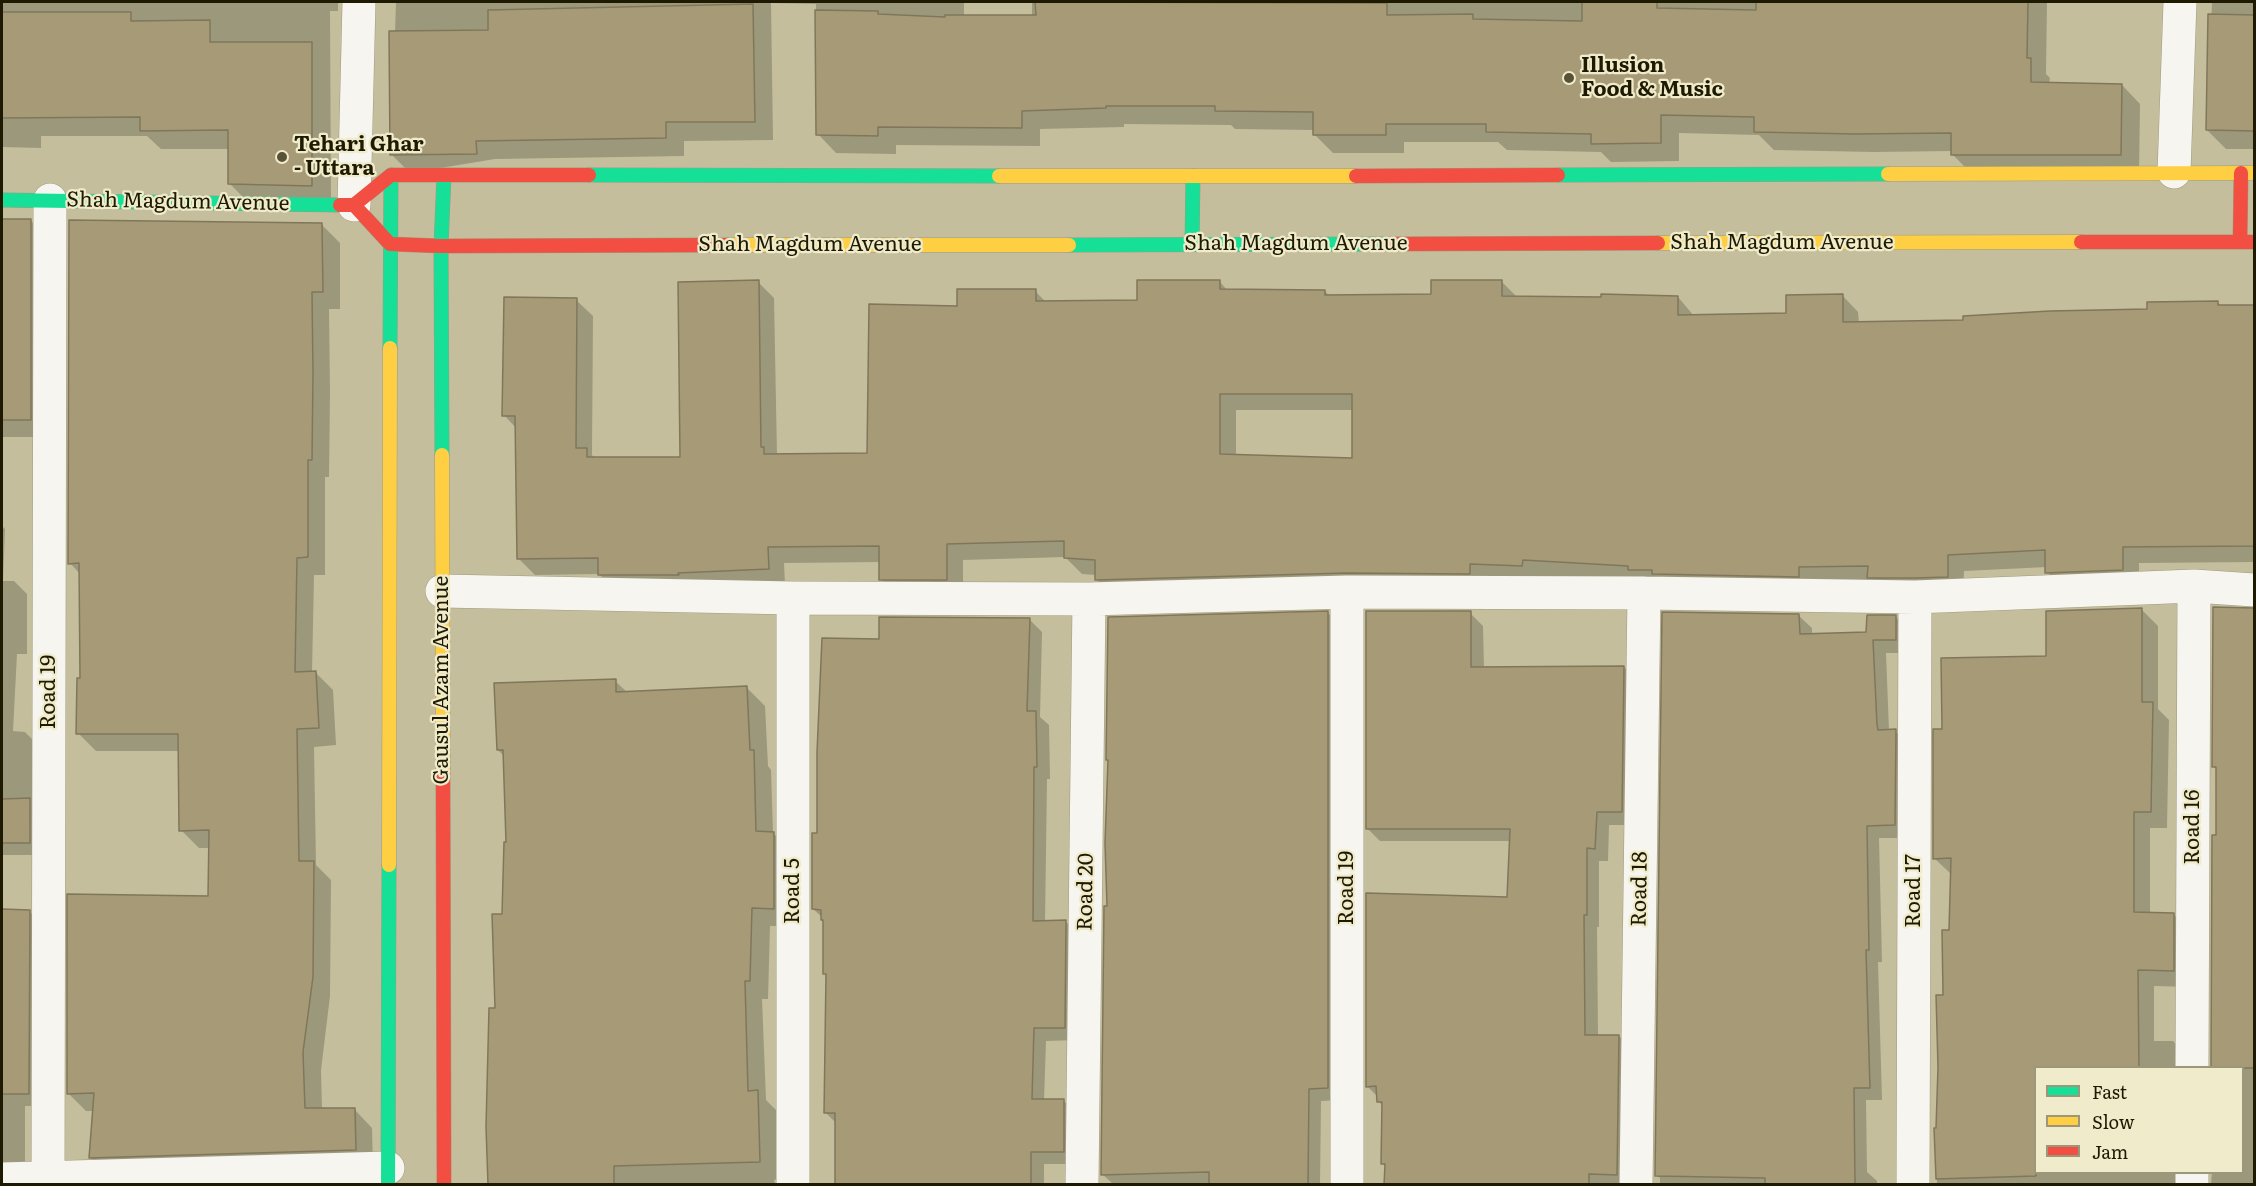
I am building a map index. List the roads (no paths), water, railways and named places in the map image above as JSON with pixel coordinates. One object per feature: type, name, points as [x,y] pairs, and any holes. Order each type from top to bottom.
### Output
[{"type":"street","points":[[359,2],[354,205],[390,244]]},
{"type":"street","points":[[2174,172],[2180,2]]},
{"type":"street","points":[[354,205],[391,175],[1193,176],[2248,173],[2247,242]]},
{"type":"street","points":[[2,1179],[48,1182],[388,1176],[391,175]]},
{"type":"street","name":"Gausul Azam Avenue","points":[[444,175],[441,246],[444,1185]]},
{"type":"street","points":[[1192,245],[1193,176]]},
{"type":"street","name":"Shah Magdum Avenue","points":[[2,200],[354,205]]},
{"type":"street","name":"Road 19","points":[[48,1182],[50,200]]},
{"type":"street","name":"Shah Magdum Avenue","points":[[390,244],[441,246],[2247,242]]},
{"type":"street","points":[[442,591],[793,598],[1089,599],[1347,592],[1915,597],[2194,586],[2254,590]]},
{"type":"street","name":"Road 16","points":[[2192,1066],[2194,586]]},
{"type":"street","name":"Road 19","points":[[1347,592],[1347,1185]]},
{"type":"street","name":"Road 18","points":[[1636,1185],[1644,593]]},
{"type":"street","name":"Road 17","points":[[1913,1185],[1915,597]]},
{"type":"street","name":"Road 5","points":[[793,598],[794,1185]]},
{"type":"street","name":"Road 20","points":[[1083,1185],[1089,599]]},
{"type":"place","name":"Illusion Food & Music","points":[[1569,78]]},
{"type":"place","name":"Tehari Ghar - Uttara","points":[[282,157]]}]
